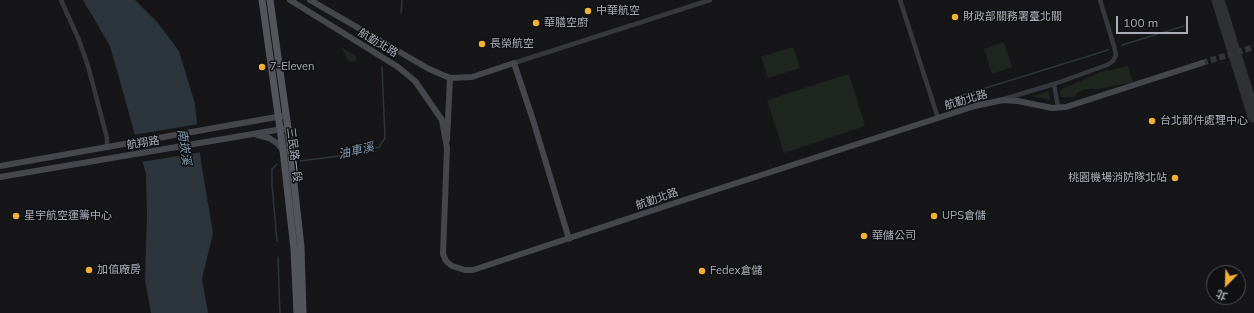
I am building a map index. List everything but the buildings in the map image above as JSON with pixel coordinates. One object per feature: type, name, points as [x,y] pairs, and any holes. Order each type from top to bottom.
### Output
[{"type":"main road","name":"三民路一段","points":[[262,0],[283,150],[294,249],[297,313]]},
{"type":"main road","name":"三民路一段","points":[[270,0],[288,128],[301,247],[303,313]]},
{"type":"street","points":[[61,0],[79,40],[88,66],[110,146]]},
{"type":"street","name":"航勤北路","points":[[290,0],[398,67],[415,81],[442,120],[447,148],[442,246],[443,254],[446,261],[452,266],[465,270],[473,270],[976,106],[1003,100],[1018,101],[1052,108],[1066,107],[1202,63]]},
{"type":"street","points":[[310,0],[429,69],[450,78],[472,77],[710,0]]},
{"type":"street","points":[[900,0],[938,118]]},
{"type":"street","points":[[1003,100],[1054,84],[1107,65],[1113,61],[1116,55],[1100,0]]},
{"type":"street","points":[[514,63],[569,239]]},
{"type":"street","points":[[447,148],[450,78]]},
{"type":"street","points":[[1054,84],[1058,108]]},
{"type":"street","name":"航翔路","points":[[0,166],[286,115]]},
{"type":"street","name":"航翔路","points":[[0,177],[288,128]]},
{"type":"street","points":[[249,135],[260,135],[269,138],[277,143],[283,150]]},
{"type":"shaded area","points":[[1004,42],[1012,67],[992,74],[984,49]]},
{"type":"shaded area","points":[[341,47],[356,56],[356,61],[351,62],[348,60]]},
{"type":"shaded area","points":[[793,47],[800,68],[768,78],[761,57]]},
{"type":"shaded area","points":[[1128,66],[1133,82],[1098,89],[1085,89],[1077,93],[1075,97],[1061,97],[1060,95],[1060,91],[1062,89],[1101,72]]},
{"type":"shaded area","points":[[849,74],[865,126],[784,153],[767,100]]},
{"type":"shaded area","points":[[1049,91],[1050,100],[1032,96]]},
{"type":"water","name":"南崁溪","points":[[83,0],[135,0],[158,23],[179,51],[195,104],[201,162],[213,233],[202,279],[208,313],[151,313],[145,280],[147,215],[146,174],[110,46]]},
{"type":"pier","points":[[199,124],[202,152],[141,162],[133,135]]},
{"type":"waterway","name":"油車溪","points":[[401,13],[402,0]]},
{"type":"waterway","points":[[1122,45],[1184,26]]},
{"type":"waterway","points":[[947,100],[1108,50]]},
{"type":"waterway","name":"油車溪","points":[[300,161],[355,154],[379,147],[385,138],[382,67]]},
{"type":"waterway","name":"油車溪","points":[[277,164],[272,169],[272,185],[277,241]]},
{"type":"waterway","name":"油車溪","points":[[278,257],[280,313]]},
{"type":"taxiway","points":[[1218,0],[1254,116]]},
{"type":"tunnel","points":[[1202,63],[1254,47]]},
{"type":"place","name":"中華航空","points":[[588,11]]},
{"type":"place","name":"財政部關務署臺北關","points":[[955,17]]},
{"type":"place","name":"華膳空廚","points":[[536,23]]},
{"type":"place","name":"長榮航空","points":[[482,44]]},
{"type":"place","name":"7-Eleven","points":[[262,67]]},
{"type":"place","name":"台北郵件處理中心","points":[[1152,121]]},
{"type":"place","name":"桃園機場消防隊北站","points":[[1175,178]]},
{"type":"place","name":"星宇航空運籌中心","points":[[16,216]]},
{"type":"place","name":"UPS倉儲","points":[[934,216]]},
{"type":"place","name":"華儲公司","points":[[864,236]]},
{"type":"place","name":"加值廠房","points":[[89,270]]},
{"type":"place","name":"Fedex倉儲","points":[[702,271]]}]
